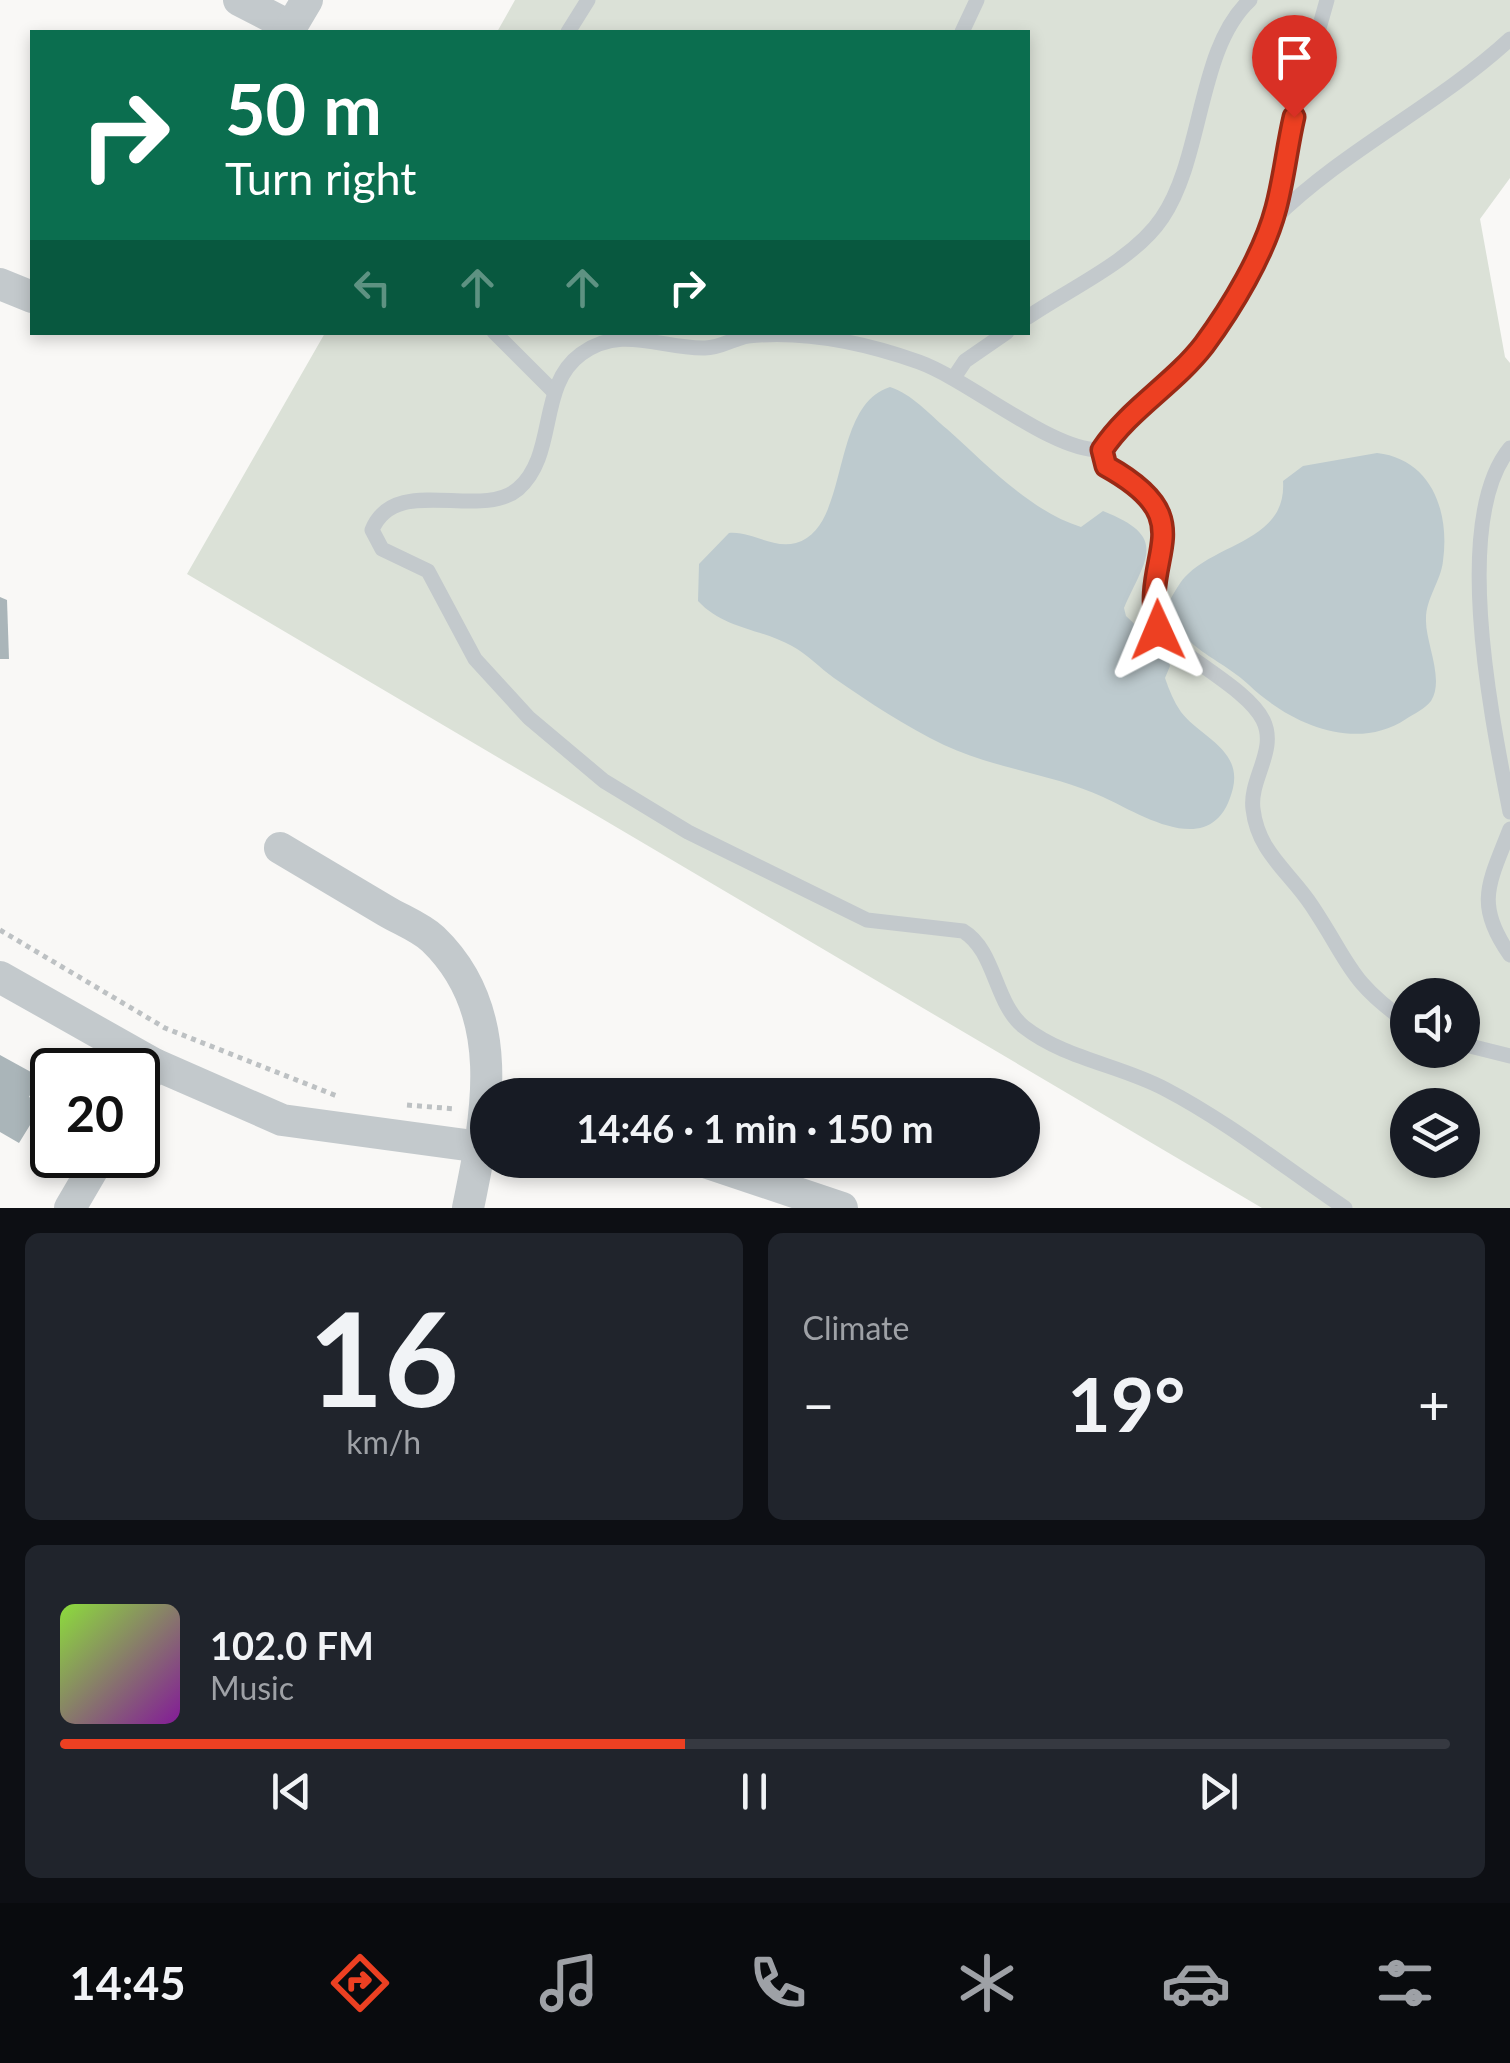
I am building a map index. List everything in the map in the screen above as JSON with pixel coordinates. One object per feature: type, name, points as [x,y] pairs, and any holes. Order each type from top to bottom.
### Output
[{"type":"street","points":[[239,0],[296,20]]},
{"type":"street","points":[[0,284],[30,296]]},
{"type":"street","points":[[280,848],[431,937],[455,966],[482,1020],[487,1078]]},
{"type":"street","points":[[0,977],[103,1048]]},
{"type":"street","points":[[160,1082],[282,1120],[470,1146]]},
{"type":"street","points":[[70,1208],[87,1178]]},
{"type":"street","points":[[468,1208],[476,1178]]},
{"type":"street","points":[[751,1178],[842,1208]]},
{"type":"lane","points":[[569,30],[588,0]]},
{"type":"lane","points":[[963,30],[977,0]]},
{"type":"lane","points":[[1030,316],[1146,239],[1163,217],[1195,146],[1210,82],[1228,32],[1250,0]]},
{"type":"lane","points":[[815,335],[869,347],[956,376],[1053,436],[1086,451],[1102,450],[1126,418],[1164,387],[1204,345],[1270,223],[1327,0]]},
{"type":"lane","points":[[1270,223],[1346,156],[1419,111],[1510,39]]},
{"type":"lane","points":[[497,335],[554,392]]},
{"type":"lane","points":[[778,335],[745,336],[708,348],[628,336],[613,339],[578,356],[554,392],[533,468],[516,490],[491,500],[402,504],[372,530],[382,548],[428,571],[475,659],[529,718],[604,781],[776,878],[867,920],[910,927],[948,926],[974,937],[1002,998],[1024,1026],[1058,1047],[1134,1075],[1198,1106],[1345,1208]]},
{"type":"lane","points":[[956,376],[965,360],[1002,335]]},
{"type":"lane","points":[[1510,448],[1491,474],[1479,578],[1492,715],[1510,812]]},
{"type":"lane","points":[[1102,450],[1106,466],[1146,495],[1163,522],[1166,541],[1155,617],[1158,630],[1190,660],[1244,698],[1265,723],[1265,754],[1252,806],[1266,850],[1312,905],[1356,981],[1390,1011]]},
{"type":"lane","points":[[1510,829],[1489,883],[1488,910],[1491,929],[1510,955]]},
{"type":"lane","points":[[1480,1048],[1510,1056]]},
{"type":"path","points":[[0,930],[165,1028],[343,1099]]},
{"type":"path","points":[[400,1104],[457,1109]]},
{"type":"shaded area","points":[[515,0],[1510,0],[1510,178],[1480,219],[1505,357],[1510,363],[1510,1208],[1262,1208],[187,574],[324,335],[1030,335],[1030,30],[498,30]]},
{"type":"shaded area","points":[[890,387],[920,405],[1044,510],[1081,527],[1103,511],[1137,530],[1146,550],[1124,608],[1126,616],[1167,655],[1170,666],[1165,678],[1181,712],[1217,744],[1231,763],[1233,788],[1224,811],[1211,824],[1195,829],[1177,828],[1084,789],[944,745],[874,705],[792,646],[730,623],[698,601],[699,564],[729,533],[787,544],[813,533],[834,492],[857,417],[871,399]]},
{"type":"shaded area","points":[[1377,453],[1411,465],[1433,491],[1439,506],[1443,561],[1426,619],[1435,692],[1423,708],[1386,729],[1344,733],[1323,729],[1283,711],[1199,649],[1179,629],[1170,600],[1188,574],[1250,537],[1275,516],[1283,481],[1303,466]]},
{"type":"building","points":[[0,597],[7,600],[9,659],[0,659]]},
{"type":"building","points":[[0,1055],[30,1072],[30,1125],[19,1143],[0,1132]]},
{"type":"route","points":[[1158,630],[1158,574],[1166,541],[1163,522],[1146,495],[1106,466],[1102,450],[1126,418],[1164,387],[1204,345],[1252,264],[1275,213],[1294,117]]}]
